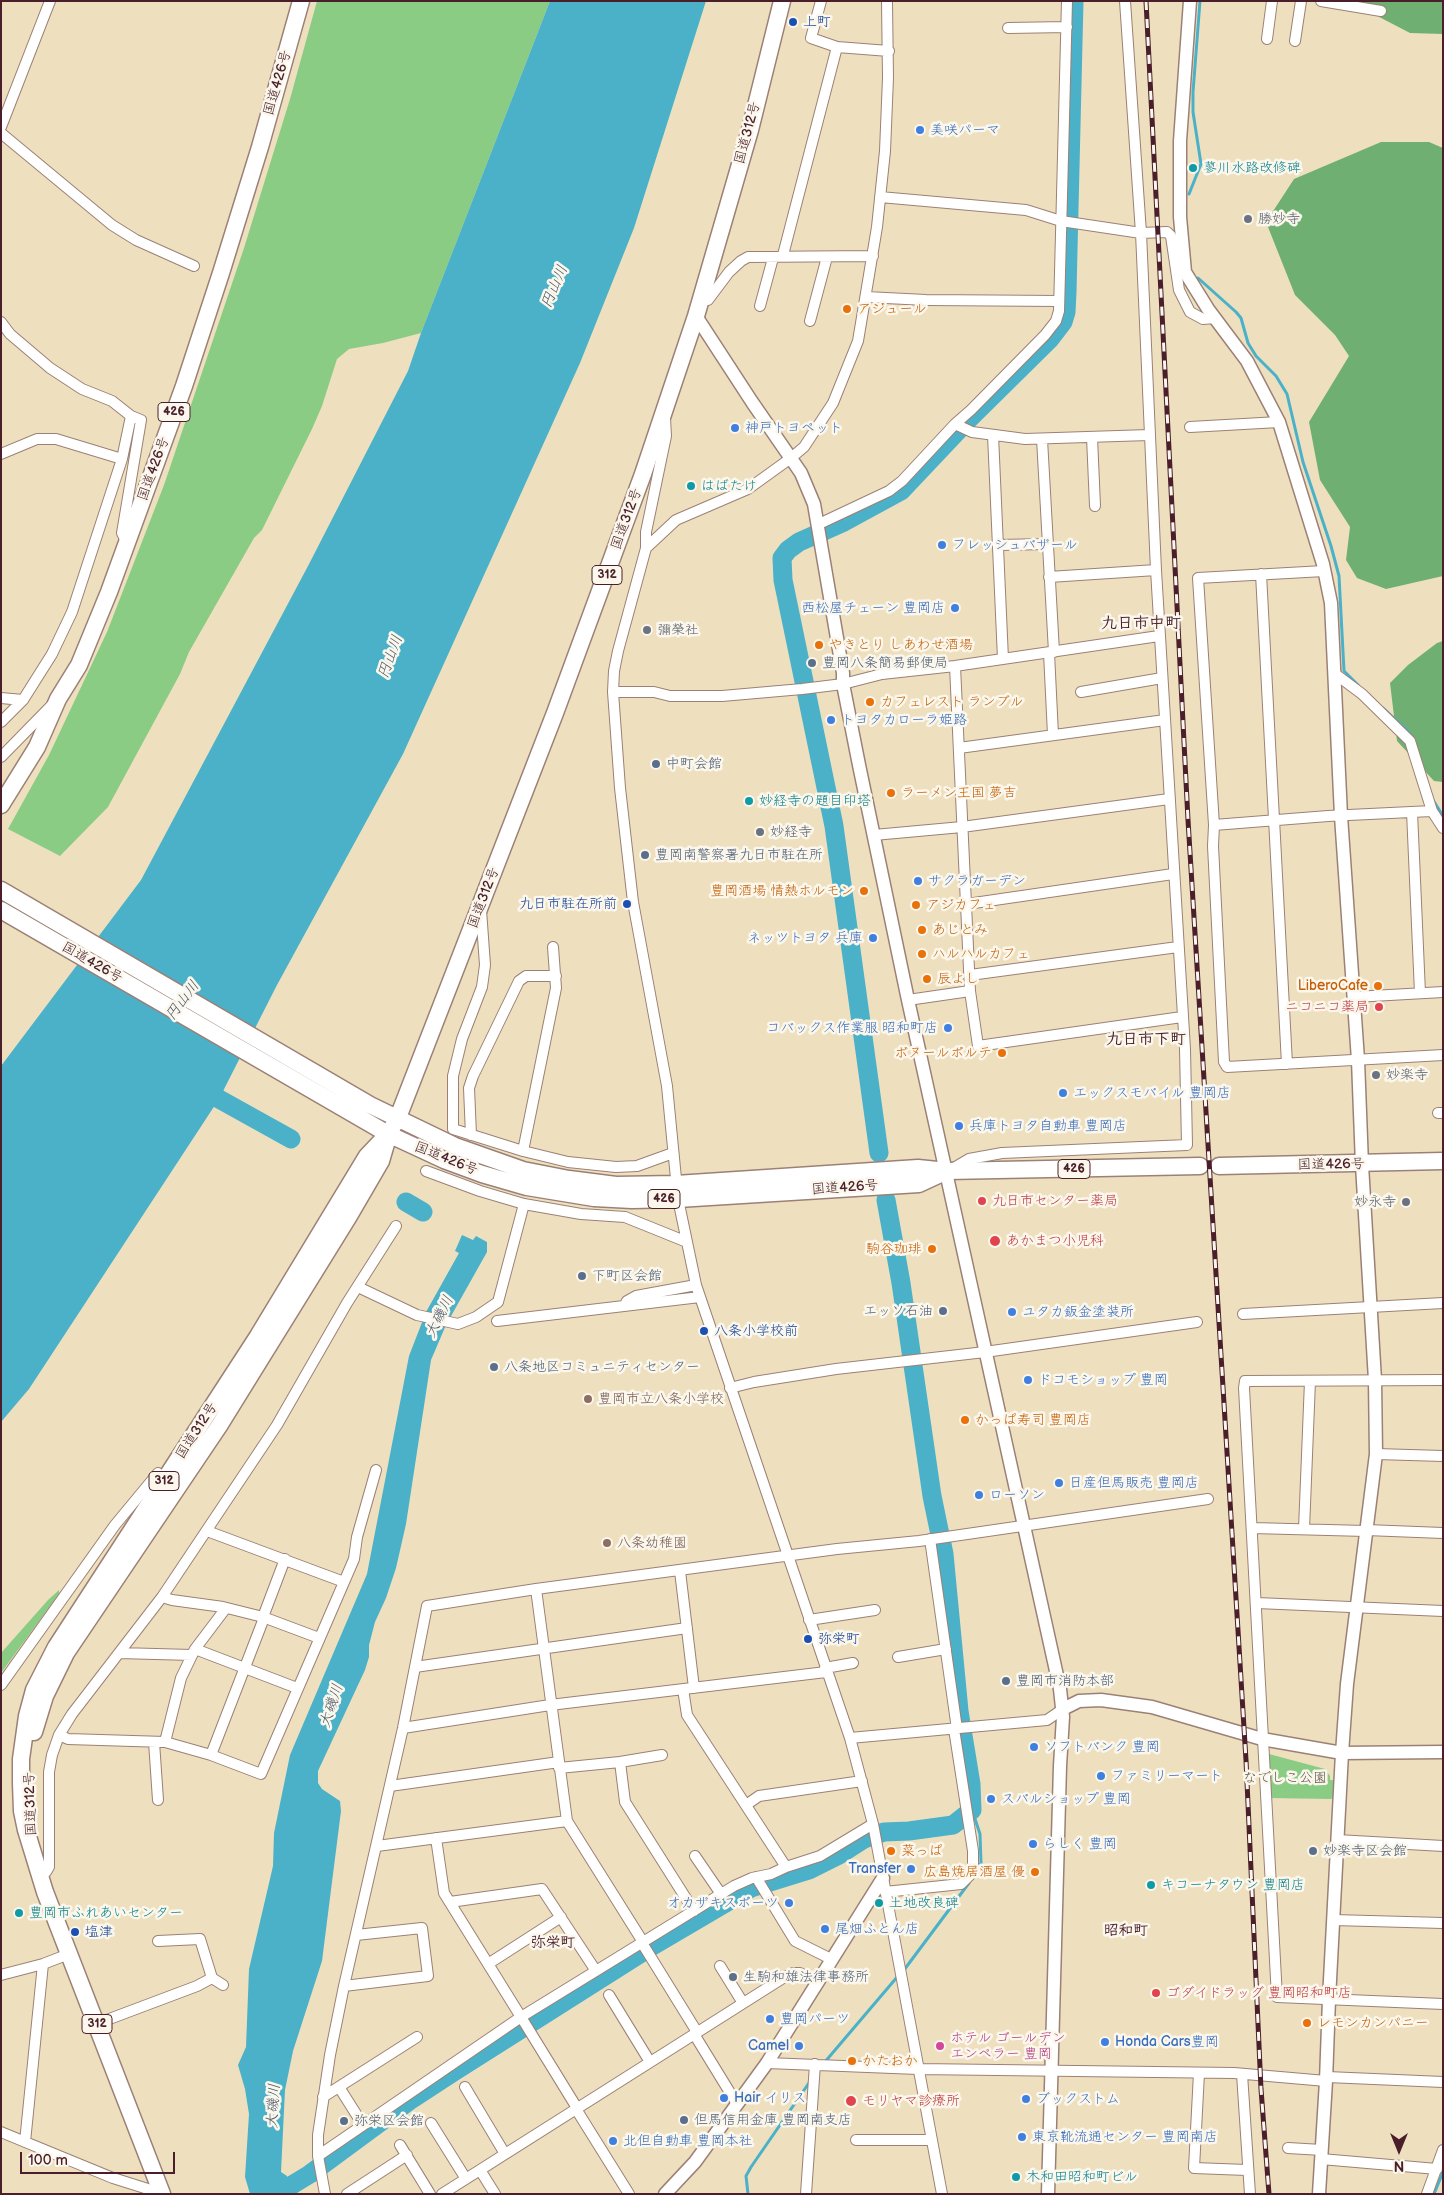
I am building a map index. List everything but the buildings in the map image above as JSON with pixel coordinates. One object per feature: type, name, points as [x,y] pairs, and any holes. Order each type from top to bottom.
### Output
[{"type":"highway","name":"国道426号","points":[[1,805],[37,747],[58,699],[79,665],[127,543],[178,403],[221,274],[260,147],[301,1]]},
{"type":"highway","name":"国道312号","points":[[161,2192],[69,1954],[40,1874],[22,1811],[21,1783],[24,1737],[34,1690],[56,1646],[248,1352],[367,1156],[388,1134],[398,1120],[587,629],[665,409],[698,309],[750,130],[782,1]]},
{"type":"highway","name":"国道426号","points":[[1,890],[367,1112],[388,1134],[444,1160],[482,1174],[556,1192],[632,1200],[677,1192],[919,1184],[947,1171],[1200,1166]]},
{"type":"highway","name":"国道426号","points":[[1,910],[367,1112],[451,1136],[523,1170],[569,1179],[677,1192]]},
{"type":"highway","name":"国道426号","points":[[1219,1166],[1443,1162]]},
{"type":"street","points":[[1,127],[50,1]]},
{"type":"street","points":[[821,1],[811,38],[838,47],[889,51]]},
{"type":"street","points":[[646,548],[676,520],[748,489],[792,458],[804,446],[833,403],[858,341],[873,256],[885,151],[889,51],[887,1]]},
{"type":"street","points":[[820,531],[889,492],[902,481],[960,426],[971,410],[1045,335],[1056,321],[1060,301],[1066,221],[1066,27],[1068,1]]},
{"type":"street","points":[[947,1171],[970,1159],[1002,1153],[1188,1144],[1185,1049],[1159,636],[1141,233],[1125,1]]},
{"type":"street","points":[[1190,1],[1181,108],[1180,217],[1185,272],[1198,294],[1247,361],[1279,422],[1324,571],[1331,603],[1341,816],[1358,1060],[1362,1164],[1375,1380],[1376,1454],[1356,1607],[1342,1753],[1329,1999],[1327,2079],[1319,2194]]},
{"type":"street","points":[[1267,39],[1272,1]]},
{"type":"street","points":[[1295,41],[1301,1]]},
{"type":"street","points":[[1321,1],[1363,4],[1382,11]]},
{"type":"street","points":[[1008,28],[1066,27]]},
{"type":"street","points":[[760,306],[778,257],[838,47]]},
{"type":"street","points":[[1,133],[112,225],[136,240],[194,266]]},
{"type":"street","points":[[880,197],[1026,210],[1066,221],[1141,233],[1166,232],[1171,236],[1179,290],[1190,312],[1202,319],[1215,318]]},
{"type":"street","points":[[873,256],[748,257],[729,272],[708,300],[698,309],[752,402],[801,472],[814,504],[843,673],[842,684],[908,1000],[947,1171],[1063,1709],[1048,2194]]},
{"type":"street","points":[[810,321],[827,257]]},
{"type":"street","points":[[866,297],[926,300],[1060,301]]},
{"type":"street","points":[[1,322],[10,334],[50,368],[82,389],[117,404],[131,416],[141,420],[122,533],[127,543]]},
{"type":"street","points":[[665,409],[666,436],[646,532],[646,548],[618,651],[614,671],[613,692],[620,788],[633,902],[666,1078],[677,1192],[696,1285],[850,1738],[862,1782],[877,1842],[942,2194]]},
{"type":"street","points":[[1,722],[23,700],[52,654],[72,612],[122,459],[131,416]]},
{"type":"street","points":[[1190,427],[1279,422]]},
{"type":"street","points":[[960,426],[993,435],[1042,439],[1149,434]]},
{"type":"street","points":[[993,435],[1003,659]]},
{"type":"street","points":[[1092,437],[1095,506]]},
{"type":"street","points":[[1,454],[38,439],[56,439],[122,459]]},
{"type":"street","points":[[1042,439],[1049,577],[1053,735]]},
{"type":"street","points":[[998,545],[1047,544]]},
{"type":"street","points":[[1049,577],[1156,570]]},
{"type":"street","points":[[1324,571],[1198,578],[1214,826],[1213,846],[1224,1062],[1227,1067],[1443,1056]]},
{"type":"street","points":[[1261,574],[1287,1064]]},
{"type":"street","points":[[613,692],[654,692],[670,696],[722,696],[806,688],[842,684],[882,674],[955,666],[1159,636]]},
{"type":"street","points":[[955,666],[970,991],[978,1046],[1182,1016]]},
{"type":"street","points":[[1334,673],[1362,694],[1410,741],[1432,811],[1443,828]]},
{"type":"street","points":[[1081,692],[1162,678]]},
{"type":"street","points":[[1,698],[23,700]]},
{"type":"street","points":[[1,757],[58,699]]},
{"type":"street","points":[[959,748],[1165,720]]},
{"type":"street","points":[[874,835],[962,827],[1169,799]]},
{"type":"street","points":[[1214,826],[1274,820],[1432,811]]},
{"type":"street","points":[[1412,812],[1420,993]]},
{"type":"street","points":[[967,904],[1173,874]]},
{"type":"street","points":[[439,1176],[451,1136],[453,1076],[462,1039],[482,987],[484,965],[481,906]]},
{"type":"street","points":[[523,1151],[556,988],[553,947]]},
{"type":"street","points":[[970,975],[1178,947]]},
{"type":"street","points":[[471,1135],[470,1088],[473,1076],[519,981],[526,976],[556,976]]},
{"type":"street","points":[[908,1000],[970,991]]},
{"type":"street","points":[[1354,997],[1443,992]]},
{"type":"street","points":[[451,1136],[471,1135],[568,1162],[616,1167],[637,1166],[673,1153]]},
{"type":"street","points":[[426,1171],[524,1204],[581,1214],[625,1217],[687,1242]]},
{"type":"street","points":[[358,1286],[417,1315],[458,1324],[476,1318],[498,1302],[524,1204]]},
{"type":"street","points":[[40,1874],[46,1872],[49,1867],[49,1772],[52,1755],[59,1735],[72,1714],[162,1597],[207,1531],[277,1424],[358,1286],[396,1226]]},
{"type":"street","points":[[625,1305],[627,1301],[636,1296],[696,1285]]},
{"type":"street","points":[[497,1321],[700,1297]]},
{"type":"street","points":[[1242,1314],[1443,1303]]},
{"type":"street","points":[[730,1388],[754,1382],[836,1369],[986,1352],[1197,1322]]},
{"type":"street","points":[[1443,1380],[1245,1381],[1262,1739],[1277,1997],[1443,2004]]},
{"type":"street","points":[[1304,1529],[1310,1381]]},
{"type":"street","points":[[1376,1454],[1443,1456]]},
{"type":"street","points":[[59,1735],[68,1739],[165,1742],[211,1755],[261,1774],[354,1559],[357,1537],[376,1470]]},
{"type":"street","points":[[1,1685],[115,1524],[158,1473]]},
{"type":"street","points":[[326,2194],[318,2156],[318,2135],[324,2097],[344,1986],[403,1728],[427,1606],[536,1589],[930,1539],[1208,1498]]},
{"type":"street","points":[[1252,1528],[1443,1533]]},
{"type":"street","points":[[207,1531],[344,1582]]},
{"type":"street","points":[[886,1892],[961,1884],[965,1882],[973,1864],[930,1539]]},
{"type":"street","points":[[211,1755],[286,1559]]},
{"type":"street","points":[[680,1571],[687,1628],[689,1688],[687,1715],[786,1867]]},
{"type":"street","points":[[536,1589],[567,1821],[645,1946],[737,2104]]},
{"type":"street","points":[[162,1597],[226,1608],[263,1618],[319,1638]]},
{"type":"street","points":[[1257,1603],[1443,1611]]},
{"type":"street","points":[[165,1742],[181,1678],[193,1652],[226,1608]]},
{"type":"street","points":[[809,1620],[875,1610]]},
{"type":"street","points":[[415,1667],[687,1628]]},
{"type":"street","points":[[898,1657],[946,1650]]},
{"type":"street","points":[[119,1652],[193,1652],[245,1668],[297,1688]]},
{"type":"street","points":[[403,1728],[550,1705],[826,1670],[853,1662]]},
{"type":"street","points":[[850,1738],[1046,1720],[1080,1701],[1101,1700],[1152,1707],[1262,1739],[1342,1753],[1443,1752]]},
{"type":"street","points":[[154,1742],[158,1800]]},
{"type":"street","points":[[390,1786],[559,1765],[620,1762],[662,1755]]},
{"type":"street","points":[[620,1762],[624,1802],[694,1911]]},
{"type":"street","points":[[746,1805],[759,1796],[862,1782]]},
{"type":"street","points":[[377,1846],[567,1821]]},
{"type":"street","points":[[318,2156],[524,2022],[596,1971],[645,1946],[721,1894],[759,1882],[786,1867],[820,1856],[873,1824]]},
{"type":"street","points":[[436,1838],[444,1893],[629,2194]]},
{"type":"street","points":[[1337,1840],[1443,1846]]},
{"type":"street","points":[[695,1856],[721,1894]]},
{"type":"street","points":[[665,2194],[695,2162],[767,2063],[883,1878]]},
{"type":"street","points":[[759,1882],[795,1942],[832,1959]]},
{"type":"street","points":[[450,1902],[542,1889],[596,1971]]},
{"type":"street","points":[[488,1964],[560,1917]]},
{"type":"street","points":[[1333,1920],[1443,1923]]},
{"type":"street","points":[[344,1986],[428,1976],[422,1928],[356,1935]]},
{"type":"street","points":[[158,1941],[200,1939],[212,1978],[223,1985]]},
{"type":"street","points":[[1,1975],[43,1964],[69,1954]]},
{"type":"street","points":[[25,2142],[43,1964]]},
{"type":"street","points":[[720,1966],[742,2004]]},
{"type":"street","points":[[442,2194],[793,1973],[806,1975],[818,1982]]},
{"type":"street","points":[[96,2024],[197,1986],[212,1978]]},
{"type":"street","points":[[609,1995],[650,2062]]},
{"type":"street","points":[[324,2097],[417,2037]]},
{"type":"street","points":[[767,2063],[918,2069],[1242,2074],[1327,2079],[1443,2082]]},
{"type":"street","points":[[806,2194],[815,2064]]},
{"type":"street","points":[[1199,2073],[1194,2168],[1247,2170]]},
{"type":"street","points":[[1242,2074],[1250,2194]]},
{"type":"street","points":[[339,2087],[363,2125]]},
{"type":"street","points":[[464,2087],[505,2154]]},
{"type":"street","points":[[431,2123],[466,2179]]},
{"type":"street","points":[[1,2132],[113,2178],[161,2192]]},
{"type":"street","points":[[856,2140],[931,2140]]},
{"type":"street","points":[[400,2145],[430,2194]]},
{"type":"street","points":[[1288,2148],[1438,2170]]},
{"type":"street","points":[[1428,2194],[1438,2170],[1443,2150]]},
{"type":"street","points":[[347,2194],[407,2155]]},
{"type":"street","points":[[480,2170],[495,2194]]},
{"type":"green space","points":[[317,1],[550,1],[421,333],[383,343],[349,349],[337,359],[322,406],[312,429],[262,530],[254,538],[189,652],[180,674],[108,807],[60,856],[8,829],[49,755],[107,632],[164,485],[244,248],[290,99]]},
{"type":"green space","points":[[1357,1],[1443,1],[1443,34],[1410,33],[1360,7]]},
{"type":"green space","points":[[1381,142],[1429,142],[1443,148],[1443,576],[1386,589],[1357,578],[1346,560],[1350,527],[1320,480],[1309,422],[1349,356],[1335,335],[1295,295],[1266,222],[1294,179]]},
{"type":"green space","points":[[1443,641],[1443,782],[1434,781],[1397,741],[1390,683],[1408,665],[1437,643]]},
{"type":"green space","points":[[59,1590],[59,1594],[1,1673],[1,1653]]},
{"type":"green space","name":"なでしこ公園","points":[[1269,1754],[1325,1769],[1330,1776],[1330,1780],[1334,1780],[1334,1797],[1331,1799],[1267,1798],[1265,1758]]},
{"type":"water","name":"円山川","points":[[550,1],[706,1],[634,228],[580,363],[403,754],[277,985],[219,1099],[29,1389],[1,1422],[1,1066],[141,880],[308,566],[408,371]]},
{"type":"water","points":[[462,1235],[473,1240],[476,1236],[487,1242],[487,1252],[446,1325],[431,1360],[406,1524],[396,1568],[386,1598],[375,1622],[365,1670],[318,1771],[318,1783],[322,1789],[340,1801],[341,1811],[322,1961],[293,2051],[285,2090],[281,2172],[287,2176],[291,2194],[250,2194],[245,2177],[249,2114],[245,2089],[238,2065],[246,2047],[249,1969],[273,1866],[274,1833],[290,1755],[367,1574],[409,1356],[426,1312],[459,1253],[455,1251]]},
{"type":"waterway","points":[[879,1153],[834,826],[783,580],[782,558],[788,550],[799,542],[844,522],[901,491],[969,419],[1050,339],[1063,322],[1066,312],[1067,292],[1074,1]]},
{"type":"waterway","points":[[1189,194],[1201,164],[1193,112],[1200,1]]},
{"type":"waterway","points":[[1198,278],[1241,318],[1248,343],[1256,356],[1276,376],[1287,394],[1303,462],[1339,576],[1344,671],[1358,685]]},
{"type":"waterway","points":[[1383,708],[1412,737]]},
{"type":"waterway","points":[[1433,800],[1443,816]]},
{"type":"waterway","name":"大磯川","points":[[201,1084],[219,1099],[291,1139]]},
{"type":"waterway","points":[[277,2194],[310,2174],[409,2101],[455,2071],[654,1945],[751,1888],[809,1870],[839,1855],[864,1839],[884,1832],[909,1831],[953,1825],[972,1810],[971,1784],[959,1711],[944,1554],[932,1496],[901,1283],[886,1200]]},
{"type":"waterway","name":"大磯川","points":[[406,1202],[423,1212]]},
{"type":"waterway","points":[[972,1810],[980,1834],[981,1863],[974,1873]]},
{"type":"waterway","points":[[904,1970],[969,1883]]},
{"type":"waterway","points":[[824,2063],[898,1976]]},
{"type":"waterway","points":[[748,2194],[746,2176],[811,2080]]},
{"type":"waterway","points":[[1434,2194],[1443,2172]]},
{"type":"railway","points":[[1146,1],[1188,820],[1246,1760],[1261,2089],[1269,2194]]},
{"type":"place","name":"上町","points":[[793,22]]},
{"type":"place","name":"美咲パーマ","points":[[920,130]]},
{"type":"place","name":"蓼川水路改修碑","points":[[1193,168]]},
{"type":"place","name":"勝妙寺","points":[[1248,219]]},
{"type":"place","name":"アジュール","points":[[847,309]]},
{"type":"place","name":"神戸トヨペット","points":[[735,428]]},
{"type":"place","name":"はばたけ","points":[[691,486]]},
{"type":"place","name":"フレッシュバザール","points":[[942,545]]},
{"type":"place","name":"西松屋チェーン 豊岡店","points":[[955,608]]},
{"type":"place","name":"彌榮社","points":[[647,630]]},
{"type":"place","name":"やきとり しあわせ酒場","points":[[819,645]]},
{"type":"place","name":"豊岡八条簡易郵便局","points":[[812,663]]},
{"type":"place","name":"カフェレスト ランブル","points":[[870,702]]},
{"type":"place","name":"トヨタカローラ姫路","points":[[831,720]]},
{"type":"place","name":"中町会館","points":[[656,764]]},
{"type":"place","name":"ラーメン王国 夢吉","points":[[891,793]]},
{"type":"place","name":"妙経寺の題目印塔","points":[[749,801]]},
{"type":"place","name":"妙経寺","points":[[760,832]]},
{"type":"place","name":"豊岡南警察署九日市駐在所","points":[[645,855]]},
{"type":"place","name":"サクラガーデン","points":[[918,881]]},
{"type":"place","name":"豊岡酒場 情熱ホルモン","points":[[864,891]]},
{"type":"place","name":"九日市駐在所前","points":[[627,904]]},
{"type":"place","name":"アジカフェ","points":[[916,905]]},
{"type":"place","name":"あじとみ","points":[[922,930]]},
{"type":"place","name":"ネッツトヨタ 兵庫","points":[[873,938]]},
{"type":"place","name":"ハルハルカフェ","points":[[922,954]]},
{"type":"place","name":"辰よし","points":[[927,979]]},
{"type":"place","name":"LiberoCafe","points":[[1378,986]]},
{"type":"place","name":"ニコニコ薬局","points":[[1379,1007]]},
{"type":"place","name":"コバックス作業服 昭和町店","points":[[948,1028]]},
{"type":"place","name":"ボヌールポルテ","points":[[1002,1053]]},
{"type":"place","name":"妙楽寺","points":[[1376,1075]]},
{"type":"place","name":"エックスモバイル 豊岡店","points":[[1063,1093]]},
{"type":"place","name":"兵庫トヨタ自動車 豊岡店","points":[[959,1126]]},
{"type":"place","name":"九日市センター薬局","points":[[982,1201]]},
{"type":"place","name":"妙永寺","points":[[1406,1202]]},
{"type":"place","name":"あかまつ小児科","points":[[995,1241]]},
{"type":"place","name":"駒谷珈琲","points":[[932,1249]]},
{"type":"place","name":"下町区会館","points":[[582,1276]]},
{"type":"place","name":"エッソ石油","points":[[943,1311]]},
{"type":"place","name":"ユタカ鈑金塗装所","points":[[1012,1312]]},
{"type":"place","name":"八条小学校前","points":[[704,1331]]},
{"type":"place","name":"八条地区コミュニティセンター","points":[[494,1367]]},
{"type":"place","name":"ドコモショップ 豊岡","points":[[1028,1380]]},
{"type":"place","name":"豊岡市立八条小学校","points":[[588,1399]]},
{"type":"place","name":"かっぱ寿司 豊岡店","points":[[965,1420]]},
{"type":"place","name":"日産但馬販売 豊岡店","points":[[1059,1483]]},
{"type":"place","name":"ローソン","points":[[979,1495]]},
{"type":"place","name":"八条幼稚園","points":[[607,1543]]},
{"type":"place","name":"弥栄町","points":[[808,1639]]},
{"type":"place","name":"豊岡市消防本部","points":[[1006,1681]]},
{"type":"place","name":"ソフトバンク 豊岡","points":[[1034,1747]]},
{"type":"place","name":"ファミリーマート","points":[[1101,1776]]},
{"type":"place","name":"スバルショップ 豊岡","points":[[991,1799]]},
{"type":"place","name":"らしく 豊岡","points":[[1033,1844]]},
{"type":"place","name":"菜っぱ","points":[[891,1851]]},
{"type":"place","name":"妙楽寺区会館","points":[[1313,1851]]},
{"type":"place","name":"Transfer","points":[[911,1869]]},
{"type":"place","name":"広島焼居酒屋 優","points":[[1035,1872]]},
{"type":"place","name":"キコーナタウン 豊岡店","points":[[1151,1885]]},
{"type":"place","name":"オカザキスポーツ","points":[[789,1903]]},
{"type":"place","name":"土地改良碑","points":[[879,1903]]},
{"type":"place","name":"豊岡市ふれあいセンター","points":[[19,1913]]},
{"type":"place","name":"尾畑ふとん店","points":[[825,1929]]},
{"type":"place","name":"塩津","points":[[75,1932]]},
{"type":"place","name":"生駒和雄法律事務所","points":[[733,1977]]},
{"type":"place","name":"ゴダイドラッグ 豊岡昭和町店","points":[[1156,1993]]},
{"type":"place","name":"豊岡パーツ","points":[[770,2019]]},
{"type":"place","name":"レモンカンパニー","points":[[1307,2023]]},
{"type":"place","name":"Honda Cars豊岡","points":[[1105,2042]]},
{"type":"place","name":"Camel","points":[[799,2046]]},
{"type":"place","name":"ホテル ゴールデン エンペラー 豊岡","points":[[940,2046]]},
{"type":"place","name":"かたおか","points":[[852,2061]]},
{"type":"place","name":"Hair イリス","points":[[724,2098]]},
{"type":"place","name":"ブックストム","points":[[1026,2099]]},
{"type":"place","name":"モリヤマ診療所","points":[[851,2101]]},
{"type":"place","name":"但馬信用金庫 豊岡南支店","points":[[684,2120]]},
{"type":"place","name":"弥栄区会館","points":[[344,2121]]},
{"type":"place","name":"東京靴流通センター 豊岡南店","points":[[1022,2137]]},
{"type":"place","name":"北但自動車 豊岡本社","points":[[613,2141]]},
{"type":"place","name":"木和田昭和町ビル","points":[[1016,2177]]},
{"type":"district","name":"九日市中町","points":[[1141,624]]},
{"type":"district","name":"九日市下町","points":[[1146,1040]]},
{"type":"district","name":"昭和町","points":[[1126,1931]]},
{"type":"district","name":"弥栄町","points":[[553,1943]]}]
